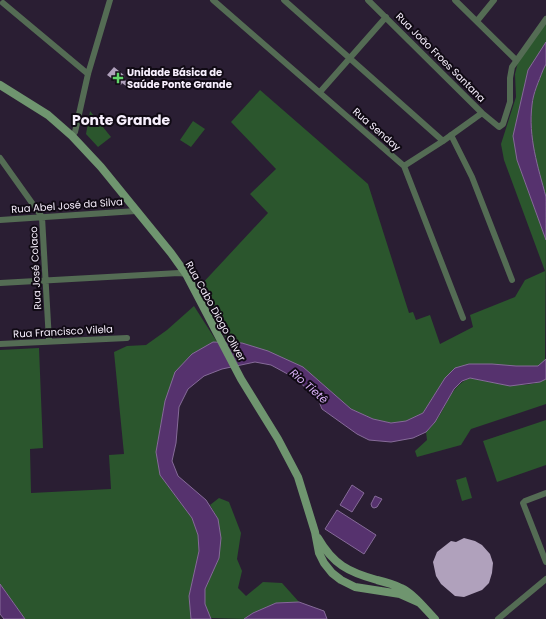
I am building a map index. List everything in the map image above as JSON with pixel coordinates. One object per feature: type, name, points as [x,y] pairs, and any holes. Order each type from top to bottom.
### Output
[{"type":"main road","name":"Rua Cabo Diogo Oliver","points":[[0,86],[48,115],[73,134],[171,253],[186,274],[241,379],[278,439],[298,477],[315,532],[319,552],[324,563],[332,573],[341,580],[355,587],[400,594],[418,602]]},
{"type":"main road","name":"Rua Cabo Diogo Oliver","points":[[315,532],[326,551],[335,561],[347,569],[368,578],[401,588],[435,619]]},
{"type":"main road","points":[[355,587],[368,578]]},
{"type":"street","points":[[73,134],[88,74],[110,0]]},
{"type":"street","name":"Rua Senday","points":[[213,0],[404,166],[463,318]]},
{"type":"street","points":[[284,0],[443,141]]},
{"type":"street","name":"Rua João Froes Santana","points":[[368,0],[498,127],[501,127],[503,124],[510,102],[510,72],[516,60]]},
{"type":"street","points":[[455,0],[516,60],[546,19]]},
{"type":"street","points":[[477,21],[494,0]]},
{"type":"street","points":[[3,3],[88,74]]},
{"type":"street","points":[[320,92],[386,17]]},
{"type":"street","points":[[404,166],[443,141],[482,112]]},
{"type":"street","points":[[451,135],[472,177],[512,280]]},
{"type":"street","points":[[0,158],[42,217]]},
{"type":"street","name":"Rua Abel José da Silva","points":[[0,220],[136,211]]},
{"type":"street","name":"Rua José Colaco","points":[[42,217],[49,341]]},
{"type":"street","points":[[0,283],[180,273],[186,274]]},
{"type":"street","name":"Rua Francisco Vilela","points":[[0,344],[127,338]]},
{"type":"street","points":[[546,493],[525,501],[523,505],[546,562]]},
{"type":"street","points":[[498,619],[546,579]]},
{"type":"green space","points":[[546,23],[546,46],[528,70],[513,136],[517,160],[546,240],[545,361],[538,366],[455,368],[445,378],[423,413],[406,421],[391,423],[373,419],[351,409],[303,367],[242,343],[228,342],[199,287],[268,213],[250,194],[276,169],[231,122],[260,90],[368,184],[409,313],[413,312],[416,320],[430,315],[440,344],[473,327],[470,315],[515,297],[525,280],[545,271],[504,160],[501,144],[516,97],[515,74],[519,58]]},
{"type":"green space","points":[[546,64],[546,198],[536,164],[532,141],[531,117],[534,97]]},
{"type":"green space","points":[[90,111],[111,137],[98,147],[86,134]]},
{"type":"green space","points":[[193,121],[205,129],[191,147],[180,140]]},
{"type":"green space","points":[[194,306],[217,342],[165,401],[156,452],[160,475],[192,518],[198,535],[199,551],[189,596],[191,619],[25,619],[0,584],[0,350],[39,348],[43,448],[30,449],[31,493],[111,489],[109,455],[124,454],[114,352],[127,346],[146,345],[167,330]]},
{"type":"green space","points":[[470,378],[519,385],[538,383],[546,379],[546,404],[471,429],[461,445],[417,457],[415,451],[427,440],[426,432],[439,416],[453,391]]},
{"type":"green space","points":[[546,420],[546,465],[497,482],[483,441]]},
{"type":"green space","points":[[466,477],[472,498],[462,501],[456,480]]},
{"type":"green space","points":[[219,498],[229,502],[241,533],[237,559],[242,571],[238,588],[246,596],[263,582],[282,583],[299,602],[276,603],[253,613],[244,619],[210,618],[205,604],[205,589],[219,558],[218,519],[210,505]]},
{"type":"water","points":[[546,42],[546,64],[534,96],[531,129],[534,152],[546,197],[546,240],[517,160],[513,136],[528,70]]},
{"type":"water","name":"Rio Tietê","points":[[213,342],[242,343],[268,351],[303,367],[351,409],[373,419],[391,423],[406,421],[423,413],[445,378],[455,368],[469,364],[538,366],[546,359],[546,379],[540,382],[510,386],[470,378],[462,381],[454,389],[435,422],[426,432],[413,438],[391,442],[369,440],[357,434],[322,409],[318,399],[295,378],[271,365],[255,362],[222,369],[204,376],[188,389],[179,407],[176,443],[172,461],[178,476],[206,500],[218,519],[221,538],[219,558],[205,589],[205,604],[211,619],[191,619],[189,596],[199,551],[198,535],[192,518],[160,475],[156,452],[165,401],[175,372],[192,354]]},
{"type":"water","points":[[352,485],[364,493],[352,512],[340,505]]},
{"type":"water","points":[[375,496],[382,499],[377,507],[374,508],[371,504]]},
{"type":"water","points":[[337,510],[376,535],[364,554],[325,529]]},
{"type":"water","points":[[0,584],[25,619],[4,619],[0,614]]},
{"type":"water","points":[[299,602],[324,611],[327,619],[244,619],[253,613],[276,603]]},
{"type":"building","name":"Unidade Básica de Saúde Ponte Grande","points":[[114,67],[125,76],[124,80],[129,82],[126,86],[122,83],[121,85],[107,75]]},
{"type":"building","points":[[464,538],[482,545],[490,554],[493,563],[489,583],[482,590],[464,597],[455,596],[441,584],[436,576],[433,562],[437,552],[451,541],[456,542]]},
{"type":"place","name":"Unidade Básica de Saúde Ponte Grande","points":[[118,78]]},
{"type":"district","name":"Ponte Grande","points":[[121,120]]}]
